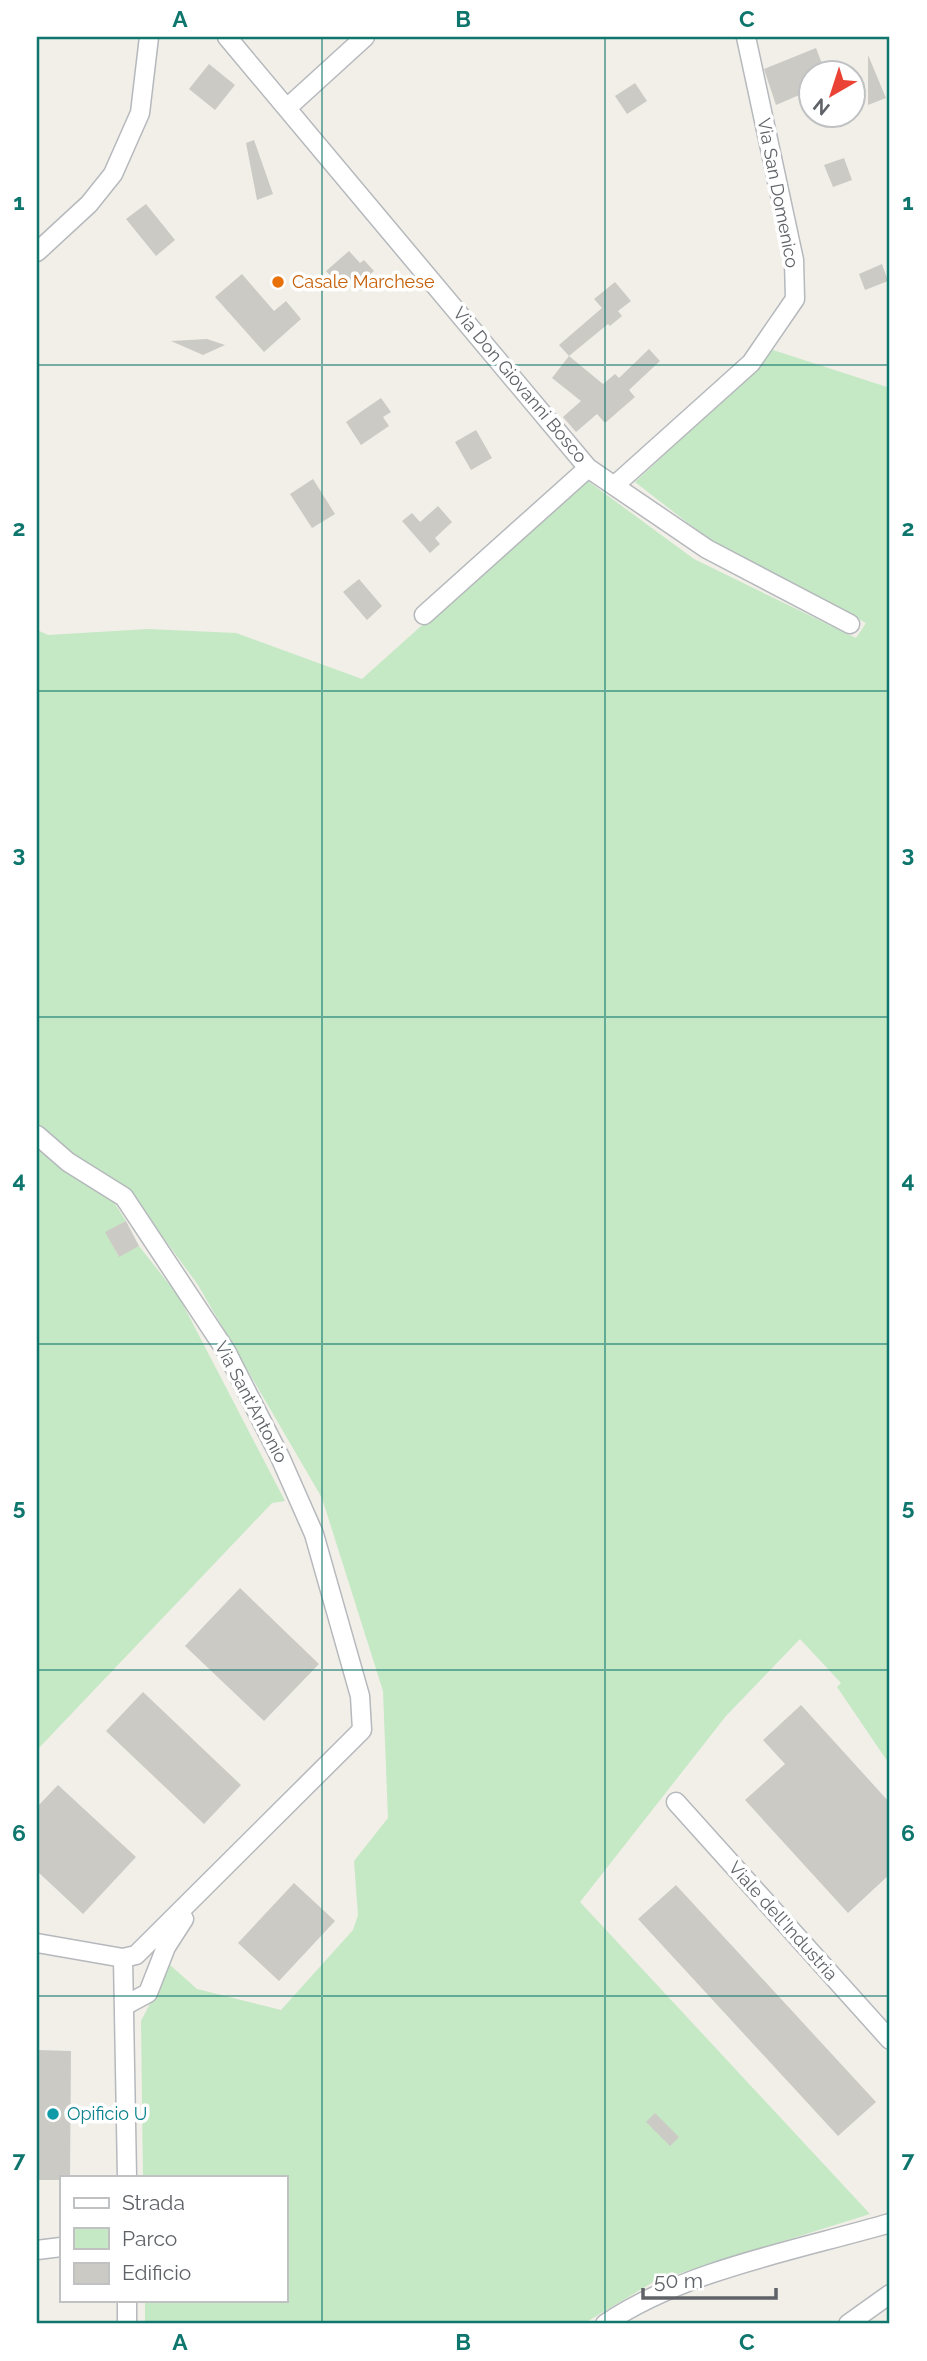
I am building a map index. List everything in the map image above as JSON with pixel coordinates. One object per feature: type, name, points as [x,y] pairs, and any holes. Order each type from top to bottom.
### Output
[{"type":"street","points":[[37,252],[89,204],[113,174],[140,113],[149,37]]},
{"type":"street","name":"Via Don Giovanni Bosco","points":[[227,37],[588,468],[707,549],[850,624]]},
{"type":"street","points":[[287,108],[365,37]]},
{"type":"street","name":"Via San Domenico","points":[[614,486],[751,363],[795,299],[794,260],[746,37]]},
{"type":"street","points":[[424,615],[588,468]]},
{"type":"street","name":"Via Sant'Antonio","points":[[37,1135],[68,1162],[124,1197],[226,1351],[281,1457],[314,1534],[360,1696],[362,1730],[198,1895]]},
{"type":"street","name":"Viale dell'Industria","points":[[676,1802],[890,2040]]},
{"type":"street","points":[[127,2176],[124,2006],[130,1956],[198,1895]]},
{"type":"street","points":[[124,2006],[148,1993],[166,1947],[198,1895]]},
{"type":"street","points":[[37,1943],[130,1956],[158,1969]]},
{"type":"street","points":[[605,2324],[630,2307],[698,2278],[890,2223]]},
{"type":"street","points":[[37,2250],[60,2247]]},
{"type":"street","points":[[848,2324],[890,2294]]},
{"type":"street","points":[[127,2302],[127,2324]]},
{"type":"green space","points":[[770,349],[890,388],[890,1765],[837,1687],[841,1683],[800,1639],[726,1716],[580,1902],[870,2214],[655,2281],[583,2324],[145,2324],[145,2302],[287,2302],[287,2176],[143,2176],[141,2021],[170,1965],[197,1989],[281,2010],[353,1930],[358,1915],[354,1861],[388,1818],[383,1691],[322,1498],[198,1285],[127,1188],[62,1149],[37,1127],[37,630],[48,635],[148,629],[236,633],[362,679],[585,479],[694,559],[856,638],[866,623],[715,544],[635,482],[748,377]]},
{"type":"green space","points":[[37,1146],[87,1185],[110,1196],[126,1221],[106,1232],[118,1256],[139,1246],[179,1297],[285,1501],[272,1503],[37,1750]]},
{"type":"building","points":[[816,48],[821,60],[797,60],[797,96],[776,105],[764,69]]},
{"type":"building","points":[[868,55],[886,98],[868,105]]},
{"type":"building","points":[[209,64],[235,85],[215,110],[189,89]]},
{"type":"building","points":[[635,83],[647,101],[627,114],[615,96]]},
{"type":"building","points":[[254,140],[273,194],[257,200],[246,143]]},
{"type":"building","points":[[844,158],[852,180],[833,187],[824,165]]},
{"type":"building","points":[[146,204],[175,240],[156,256],[126,219]]},
{"type":"building","points":[[349,251],[360,263],[364,260],[374,271],[355,287],[350,282],[342,289],[326,271]]},
{"type":"building","points":[[882,264],[888,281],[865,290],[859,274]]},
{"type":"building","points":[[242,274],[274,311],[286,301],[301,319],[264,352],[215,297]]},
{"type":"building","points":[[615,282],[631,301],[618,311],[622,316],[569,356],[559,345],[602,308],[594,299]]},
{"type":"building","points":[[207,339],[225,345],[203,355],[171,341]]},
{"type":"building","points":[[649,349],[660,361],[629,390],[635,397],[605,423],[597,414],[576,432],[563,417],[581,401],[552,378],[569,356],[603,384],[615,374],[619,378]]},
{"type":"building","points":[[381,398],[391,412],[383,417],[389,426],[361,445],[346,422]]},
{"type":"building","points":[[476,430],[492,458],[471,470],[455,442]]},
{"type":"building","points":[[313,479],[335,514],[312,528],[290,494]]},
{"type":"building","points":[[438,506],[452,522],[435,538],[440,544],[430,553],[402,521],[412,513],[420,522]]},
{"type":"building","points":[[359,579],[382,606],[367,620],[343,592]]},
{"type":"building","points":[[126,1221],[139,1246],[119,1257],[105,1232]]},
{"type":"building","points":[[240,1588],[319,1664],[264,1721],[185,1646]]},
{"type":"building","points":[[143,1692],[241,1785],[204,1824],[106,1731]]},
{"type":"building","points":[[801,1705],[890,1803],[890,1874],[848,1913],[745,1800],[785,1764],[763,1740]]},
{"type":"building","points":[[58,1785],[136,1857],[83,1914],[37,1871],[37,1807]]},
{"type":"building","points":[[294,1883],[335,1921],[279,1981],[238,1943]]},
{"type":"building","points":[[676,1885],[876,2102],[838,2136],[638,1919]]},
{"type":"building","name":"Opificio U","points":[[37,2050],[71,2051],[70,2176],[60,2176],[60,2180],[37,2180]]},
{"type":"building","points":[[655,2113],[679,2137],[670,2146],[646,2122]]},
{"type":"place","name":"Casale Marchese","points":[[278,282]]},
{"type":"place","name":"Opificio U","points":[[53,2114]]}]
